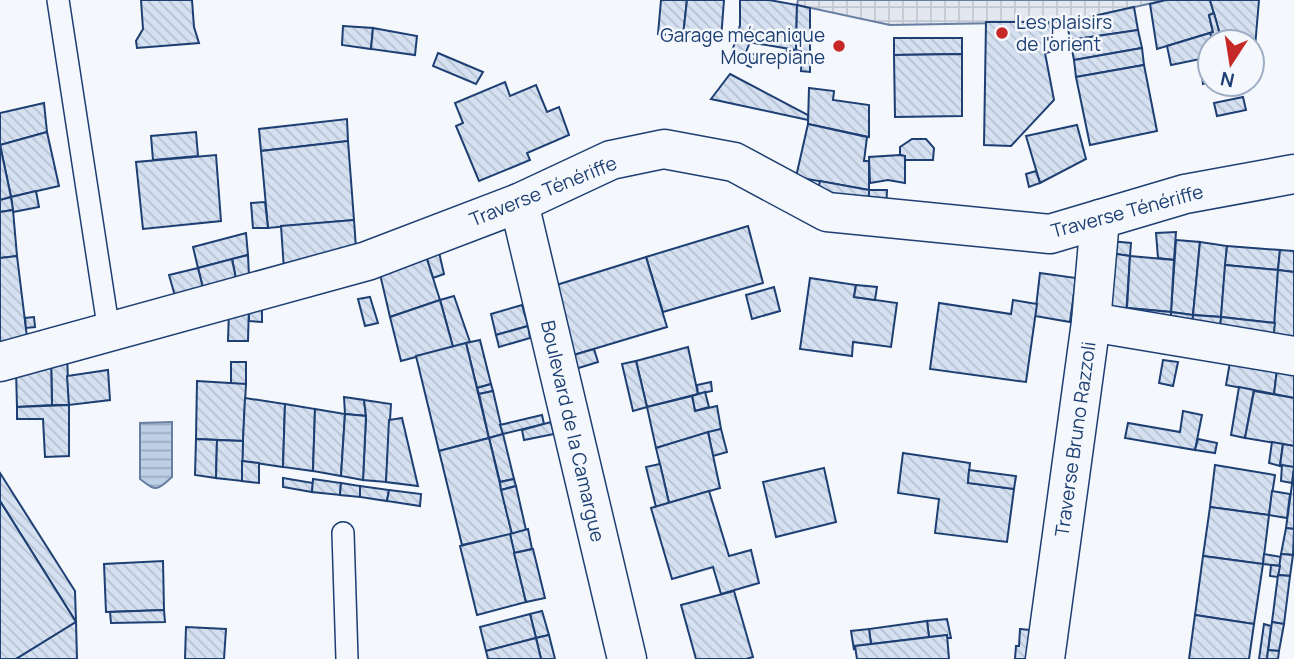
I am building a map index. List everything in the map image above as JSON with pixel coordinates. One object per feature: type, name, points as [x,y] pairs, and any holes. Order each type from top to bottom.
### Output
[{"type":"street","name":"Traverse Ténériffe","points":[[0,362],[367,261],[519,203],[611,160],[664,149],[734,162],[827,212],[1050,234],[1185,194],[1294,174]]},
{"type":"street","name":"Boulevard de la Camargue","points":[[519,203],[627,659]]},
{"type":"street","name":"Traverse Bruno Razzoli","points":[[1045,659],[1091,322],[1100,219]]},
{"type":"street","points":[[1091,322],[1294,356]]},
{"type":"lane","points":[[58,0],[109,332]]},
{"type":"lane","points":[[343,533],[347,659]]},
{"type":"shaded area","points":[[798,0],[1166,0],[1067,22],[890,25],[797,5]]},
{"type":"water","points":[[172,422],[172,477],[159,487],[153,488],[140,479],[140,423]]},
{"type":"building","points":[[141,0],[192,0],[194,27],[199,43],[137,48],[136,41],[143,29]]},
{"type":"building","points":[[661,0],[687,0],[683,36],[658,34]]},
{"type":"building","points":[[687,0],[724,0],[721,39],[683,36]]},
{"type":"building","points":[[740,0],[769,0],[797,5],[796,50],[736,40],[740,25]]},
{"type":"building","points":[[1166,0],[1210,0],[1214,13],[1209,15],[1212,28],[1196,28],[1196,37],[1157,49],[1150,4]]},
{"type":"building","points":[[1210,0],[1259,0],[1257,28],[1218,28]]},
{"type":"building","points":[[797,5],[810,8],[810,72],[801,71],[802,52],[796,50]]},
{"type":"building","points":[[1134,7],[1138,30],[1070,40],[1067,22]]},
{"type":"building","points":[[1214,13],[1218,28],[1212,28],[1209,15]]},
{"type":"building","points":[[986,22],[1049,22],[1055,51],[1045,53],[1054,100],[1011,146],[984,145]]},
{"type":"building","points":[[343,26],[373,28],[371,49],[342,45]]},
{"type":"building","points":[[373,28],[417,36],[415,55],[371,49]]},
{"type":"building","points":[[1138,30],[1142,48],[1074,60],[1070,40]]},
{"type":"building","points":[[1196,37],[1196,60],[1171,65],[1167,46]]},
{"type":"building","points":[[894,38],[962,38],[962,54],[894,55]]},
{"type":"building","points":[[736,40],[750,42],[746,52],[756,55],[751,67],[729,59]]},
{"type":"building","points":[[1142,48],[1144,65],[1076,77],[1074,60]]},
{"type":"building","points":[[787,49],[802,52],[802,61],[786,58]]},
{"type":"building","points":[[438,53],[483,72],[476,84],[433,66]]},
{"type":"building","points":[[962,54],[962,116],[895,117],[894,55]]},
{"type":"building","points":[[1144,65],[1157,131],[1090,145],[1076,77]]},
{"type":"building","points":[[730,74],[808,115],[808,120],[711,99]]},
{"type":"building","points":[[505,82],[510,96],[536,85],[547,112],[559,107],[569,135],[527,153],[530,160],[479,181],[456,126],[463,123],[455,103]]},
{"type":"building","points":[[809,88],[834,91],[833,100],[869,105],[869,137],[808,124]]},
{"type":"building","points":[[1243,98],[1246,110],[1217,116],[1214,103]]},
{"type":"building","points":[[44,103],[47,132],[0,145],[0,113]]},
{"type":"building","points":[[347,119],[348,141],[261,151],[259,129]]},
{"type":"building","points":[[808,124],[867,137],[864,161],[869,161],[869,190],[796,177]]},
{"type":"building","points":[[1077,125],[1086,159],[1040,183],[1026,136]]},
{"type":"building","points":[[47,132],[59,186],[11,197],[0,145]]},
{"type":"building","points":[[196,132],[198,156],[153,160],[151,136]]},
{"type":"building","points":[[912,139],[926,139],[934,148],[933,160],[905,160],[905,156],[900,155],[900,147]]},
{"type":"building","points":[[348,141],[354,220],[268,228],[261,151]]},
{"type":"building","points":[[0,145],[11,197],[0,200]]},
{"type":"building","points":[[216,155],[221,221],[143,229],[136,162]]},
{"type":"building","points":[[905,156],[905,183],[888,180],[870,183],[869,157]]},
{"type":"building","points":[[1036,171],[1040,183],[1029,187],[1026,174]]},
{"type":"building","points":[[820,181],[869,190],[869,210],[817,195]]},
{"type":"building","points":[[869,190],[887,190],[886,212],[869,210]]},
{"type":"building","points":[[36,191],[39,207],[13,212],[11,197]]},
{"type":"building","points":[[11,197],[13,210],[0,212],[0,200]]},
{"type":"building","points":[[265,202],[268,228],[253,228],[251,203]]},
{"type":"building","points":[[13,210],[17,256],[0,258],[0,212]]},
{"type":"building","points":[[354,220],[356,248],[284,270],[281,226]]},
{"type":"building","points":[[748,226],[763,283],[663,312],[646,257]]},
{"type":"building","points":[[1176,232],[1174,260],[1158,258],[1156,233]]},
{"type":"building","points":[[246,233],[248,255],[198,268],[193,247]]},
{"type":"building","points":[[1176,240],[1200,242],[1193,315],[1171,312]]},
{"type":"building","points":[[1110,241],[1131,243],[1130,256],[1110,253]]},
{"type":"building","points":[[1200,242],[1227,246],[1221,317],[1193,315]]},
{"type":"building","points":[[1227,246],[1280,250],[1278,270],[1225,265]]},
{"type":"building","points":[[438,248],[444,274],[433,278],[425,253]]},
{"type":"building","points":[[1280,250],[1294,251],[1294,272],[1278,270]]},
{"type":"building","points":[[425,253],[440,300],[390,317],[379,270]]},
{"type":"building","points":[[1110,253],[1130,256],[1126,316],[1106,313]]},
{"type":"building","points":[[248,255],[249,276],[236,279],[232,259]]},
{"type":"building","points":[[17,256],[27,337],[0,345],[0,258]]},
{"type":"building","points":[[1130,256],[1174,260],[1171,312],[1127,308]]},
{"type":"building","points":[[646,257],[667,327],[567,357],[550,287]]},
{"type":"building","points":[[232,259],[236,279],[203,288],[198,268]]},
{"type":"building","points":[[1225,265],[1278,270],[1275,323],[1221,317]]},
{"type":"building","points":[[198,268],[203,288],[175,296],[169,275]]},
{"type":"building","points":[[1278,270],[1294,272],[1294,344],[1273,340]]},
{"type":"building","points":[[1040,273],[1076,278],[1070,322],[1035,316]]},
{"type":"building","points":[[810,278],[856,285],[854,297],[897,303],[891,347],[853,342],[852,356],[800,349]]},
{"type":"building","points":[[856,285],[877,287],[875,300],[854,297]]},
{"type":"building","points":[[774,287],[780,311],[752,319],[746,295]]},
{"type":"building","points":[[454,296],[470,342],[453,347],[440,300]]},
{"type":"building","points":[[370,297],[378,323],[365,326],[358,299]]},
{"type":"building","points":[[440,300],[453,347],[401,361],[390,317]]},
{"type":"building","points":[[1013,300],[1037,304],[1026,382],[930,369],[939,303],[1011,314]]},
{"type":"building","points":[[262,302],[262,322],[249,321],[249,305]]},
{"type":"building","points":[[249,305],[248,341],[228,341],[229,310]]},
{"type":"building","points":[[522,305],[528,326],[496,335],[491,314]]},
{"type":"building","points":[[1127,308],[1171,312],[1171,323],[1126,316]]},
{"type":"building","points":[[1171,312],[1193,315],[1192,327],[1171,323]]},
{"type":"building","points":[[1193,315],[1221,317],[1220,331],[1192,327]]},
{"type":"building","points":[[34,317],[35,327],[26,328],[25,318]]},
{"type":"building","points":[[1221,317],[1275,323],[1273,340],[1220,331]]},
{"type":"building","points":[[528,326],[530,338],[499,347],[496,335]]},
{"type":"building","points":[[480,340],[491,384],[477,388],[466,343]]},
{"type":"building","points":[[466,343],[489,438],[439,451],[416,356]]},
{"type":"building","points":[[688,347],[698,394],[647,407],[636,361]]},
{"type":"building","points":[[594,349],[598,362],[572,370],[567,357]]},
{"type":"building","points":[[67,355],[69,405],[52,405],[51,359]]},
{"type":"building","points":[[51,359],[52,405],[17,407],[16,370]]},
{"type":"building","points":[[1163,360],[1178,362],[1173,386],[1159,383]]},
{"type":"building","points":[[636,361],[647,407],[633,411],[622,364]]},
{"type":"building","points":[[231,362],[246,362],[246,384],[231,384]]},
{"type":"building","points":[[1230,362],[1277,370],[1274,394],[1226,385]]},
{"type":"building","points":[[108,370],[110,400],[69,405],[67,376]]},
{"type":"building","points":[[1277,370],[1294,373],[1294,398],[1274,394]]},
{"type":"building","points":[[197,381],[246,384],[243,441],[196,439]]},
{"type":"building","points":[[711,382],[712,391],[698,394],[697,385]]},
{"type":"building","points":[[491,384],[493,391],[479,394],[477,388]]},
{"type":"building","points":[[1239,387],[1254,390],[1245,438],[1231,435]]},
{"type":"building","points":[[493,391],[503,434],[489,438],[479,394]]},
{"type":"building","points":[[1254,391],[1294,398],[1294,446],[1245,438]]},
{"type":"building","points":[[705,392],[709,407],[695,411],[692,396]]},
{"type":"building","points":[[692,396],[695,411],[717,406],[721,429],[656,448],[647,407]]},
{"type":"building","points":[[344,397],[364,400],[366,416],[345,414]]},
{"type":"building","points":[[245,398],[285,404],[283,467],[242,461]]},
{"type":"building","points":[[364,400],[391,404],[386,482],[363,480],[366,416]]},
{"type":"building","points":[[285,404],[315,409],[313,471],[283,467]]},
{"type":"building","points":[[69,405],[69,456],[45,457],[43,419],[17,419],[17,407]]},
{"type":"building","points":[[315,409],[345,414],[341,476],[313,471]]},
{"type":"building","points":[[1183,411],[1202,415],[1195,450],[1125,438],[1128,423],[1180,432]]},
{"type":"building","points":[[345,414],[366,416],[363,480],[341,476]]},
{"type":"building","points":[[542,415],[544,424],[503,434],[500,425]]},
{"type":"building","points":[[402,418],[418,486],[386,482],[389,420]]},
{"type":"building","points":[[551,422],[554,434],[524,440],[522,430]]},
{"type":"building","points":[[721,429],[727,452],[713,456],[708,432]]},
{"type":"building","points":[[708,432],[720,488],[669,503],[656,448]]},
{"type":"building","points":[[503,434],[514,479],[500,482],[489,438]]},
{"type":"building","points":[[489,438],[512,534],[462,545],[439,451]]},
{"type":"building","points":[[196,439],[217,440],[216,478],[195,475]]},
{"type":"building","points":[[1198,439],[1217,443],[1215,453],[1195,450]]},
{"type":"building","points":[[217,440],[243,441],[242,481],[216,478]]},
{"type":"building","points":[[1272,442],[1283,444],[1280,466],[1269,463]]},
{"type":"building","points":[[1283,444],[1294,446],[1294,467],[1280,466]]},
{"type":"building","points":[[903,453],[970,463],[968,483],[1014,489],[1007,542],[935,533],[939,499],[898,493]]},
{"type":"building","points":[[242,461],[259,463],[259,483],[242,481]]},
{"type":"building","points":[[660,464],[669,503],[656,507],[646,467]]},
{"type":"building","points":[[1215,465],[1275,475],[1269,515],[1210,507]]},
{"type":"building","points":[[1282,465],[1294,467],[1292,483],[1281,481]]},
{"type":"building","points":[[824,468],[836,522],[776,537],[763,482]]},
{"type":"building","points":[[969,470],[1016,476],[1014,489],[968,483]]},
{"type":"building","points":[[1294,470],[1294,529],[1286,528]]},
{"type":"building","points":[[0,473],[75,591],[76,622],[0,501]]},
{"type":"building","points":[[283,478],[313,483],[312,492],[283,487]]},
{"type":"building","points":[[313,479],[341,483],[340,495],[312,492]]},
{"type":"building","points":[[514,479],[516,486],[501,490],[500,482]]},
{"type":"building","points":[[341,483],[360,486],[360,497],[340,495]]},
{"type":"building","points":[[360,486],[389,490],[387,501],[360,497]]},
{"type":"building","points":[[516,486],[526,530],[512,534],[501,490]]},
{"type":"building","points":[[389,490],[421,494],[420,506],[387,501]]},
{"type":"building","points":[[709,491],[729,556],[751,550],[759,583],[721,594],[713,567],[672,579],[651,508]]},
{"type":"building","points":[[1272,491],[1290,494],[1287,518],[1269,515]]},
{"type":"building","points":[[0,501],[76,622],[16,659],[0,659]]},
{"type":"building","points":[[1210,507],[1269,515],[1263,564],[1203,556]]},
{"type":"building","points":[[1286,528],[1294,529],[1293,555],[1281,554]]},
{"type":"building","points":[[528,529],[532,549],[514,553],[510,534]]},
{"type":"building","points":[[510,534],[526,602],[477,615],[460,546]]},
{"type":"building","points":[[533,549],[545,598],[526,602],[514,553]]},
{"type":"building","points":[[1264,554],[1281,557],[1280,566],[1263,564]]},
{"type":"building","points":[[1281,554],[1293,555],[1290,576],[1278,575]]},
{"type":"building","points":[[1203,556],[1263,564],[1254,624],[1195,615]]},
{"type":"building","points":[[163,561],[164,610],[106,612],[104,564]]},
{"type":"building","points":[[1271,565],[1280,566],[1278,577],[1270,576]]},
{"type":"building","points":[[1278,575],[1290,576],[1284,624],[1272,622]]},
{"type":"building","points":[[734,591],[753,657],[696,659],[681,605]]},
{"type":"building","points":[[164,610],[165,622],[111,623],[110,612]]},
{"type":"building","points":[[542,611],[549,635],[536,638],[530,614]]},
{"type":"building","points":[[530,614],[536,638],[486,651],[480,627]]},
{"type":"building","points":[[1195,615],[1254,624],[1249,659],[1189,659]]},
{"type":"building","points":[[947,619],[951,638],[947,638],[947,635],[929,637],[927,621]]},
{"type":"building","points":[[927,621],[929,637],[871,644],[869,629]]},
{"type":"building","points":[[76,622],[77,659],[16,659]]},
{"type":"building","points":[[1272,622],[1284,624],[1279,651],[1268,650]]},
{"type":"building","points":[[1264,624],[1271,626],[1267,659],[1259,659]]},
{"type":"building","points":[[186,627],[226,629],[224,659],[185,659]]},
{"type":"building","points":[[869,629],[871,644],[855,646],[854,650],[851,631]]},
{"type":"building","points":[[1020,629],[1040,631],[1036,659],[1015,659]]},
{"type":"building","points":[[549,635],[555,659],[541,659],[536,638]]},
{"type":"building","points":[[947,635],[949,659],[857,659],[855,646]]},
{"type":"building","points":[[536,638],[541,659],[488,659],[486,651]]},
{"type":"building","points":[[1268,650],[1279,651],[1278,659],[1267,659]]},
{"type":"place","name":"Les plaisirs de l'orient","points":[[1002,33]]},
{"type":"place","name":"Garage mécanique Mourepiane","points":[[839,46]]}]
